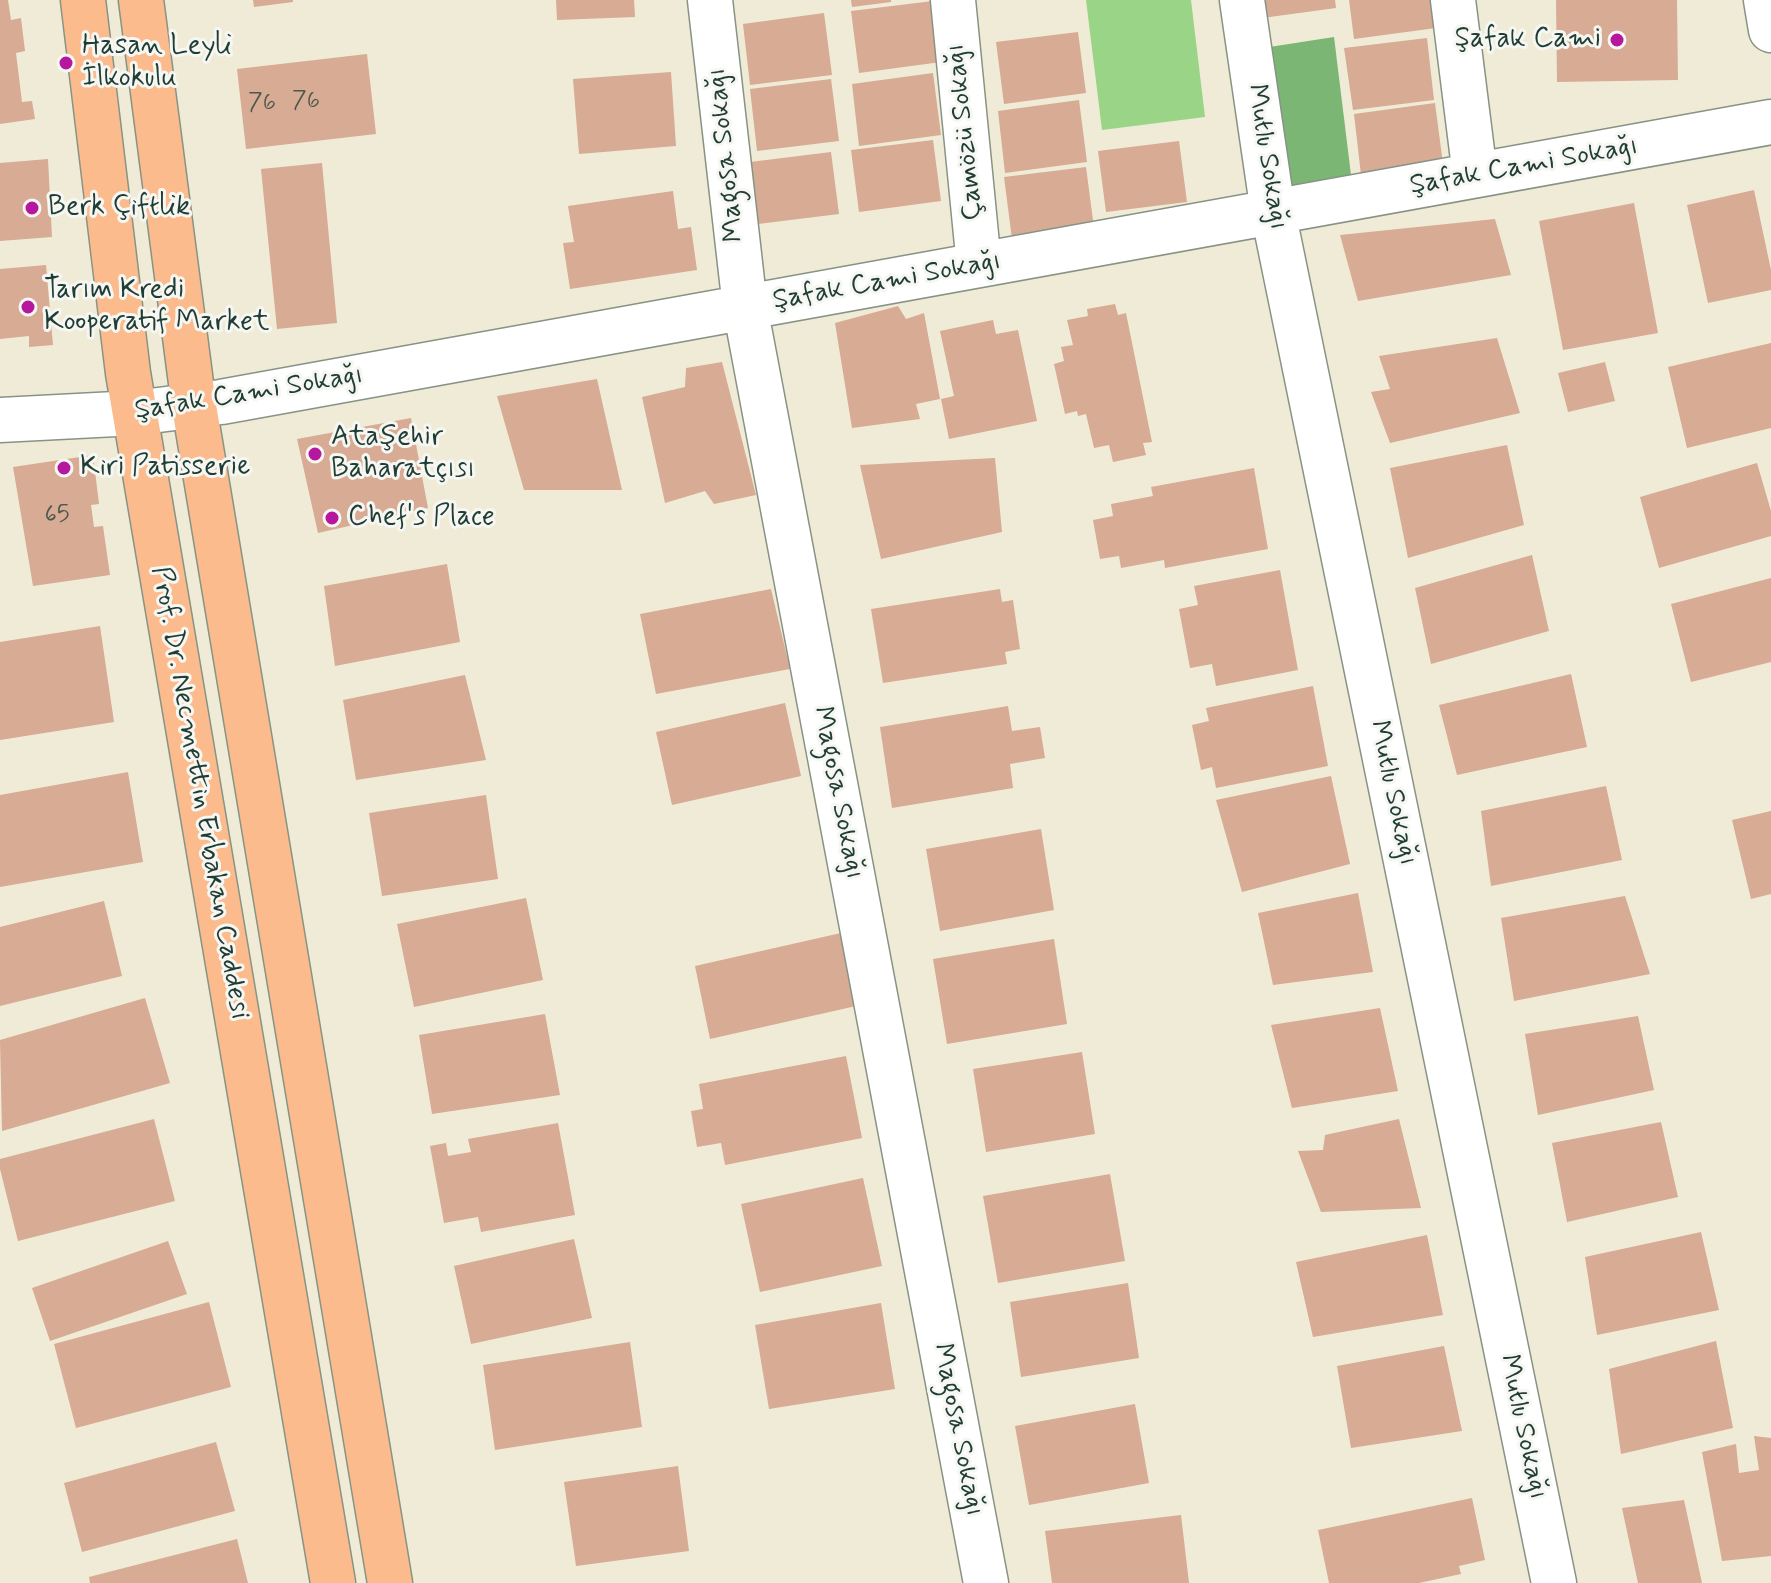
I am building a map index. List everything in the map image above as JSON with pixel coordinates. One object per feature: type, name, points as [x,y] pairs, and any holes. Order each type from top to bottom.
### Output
[{"type":"main road","name":"Prof. Dr. Necmettin Erbakan Caddesi","points":[[83,0],[126,358],[333,1583]]},
{"type":"main road","name":"Prof. Dr. Necmettin Erbakan Caddesi","points":[[141,0],[194,406],[390,1583]]},
{"type":"street","name":"Magosa Sokağı","points":[[710,0],[745,307],[986,1583]]},
{"type":"street","name":"Çamözü Sokağı","points":[[953,0],[979,265]]},
{"type":"street","name":"Mutlu Sokağı","points":[[1242,0],[1273,212],[1554,1583]]},
{"type":"street","points":[[1453,0],[1475,175]]},
{"type":"street","points":[[1766,0],[1771,30]]},
{"type":"street","name":"Şafak Cami Sokağı","points":[[0,420],[135,413],[194,406],[1771,122]]},
{"type":"green space","points":[[1086,0],[1191,0],[1205,117],[1102,130]]},
{"type":"green space","points":[[1334,37],[1352,183],[1283,191],[1263,48]]},
{"type":"building","points":[[0,0],[8,0],[11,20],[21,18],[25,51],[16,53],[22,102],[32,101],[35,119],[0,124]]},
{"type":"building","points":[[253,0],[293,0],[293,2],[254,7]]},
{"type":"building","points":[[556,0],[634,0],[635,17],[557,20]]},
{"type":"building","points":[[851,0],[891,0],[891,2],[852,7]]},
{"type":"building","points":[[1252,0],[1335,0],[1336,8],[1255,19]]},
{"type":"building","points":[[1349,0],[1432,0],[1436,28],[1354,39]]},
{"type":"building","name":"Şafak Cami","points":[[1556,0],[1677,0],[1678,80],[1557,82]]},
{"type":"building","points":[[933,1],[941,62],[859,73],[851,11]]},
{"type":"building","points":[[824,13],[832,75],[750,85],[743,24]]},
{"type":"building","points":[[1078,32],[1086,93],[1004,104],[996,42]]},
{"type":"building","points":[[1427,38],[1434,100],[1353,110],[1344,48]]},
{"type":"building","points":[[367,54],[376,134],[246,149],[237,69]]},
{"type":"building","points":[[671,72],[676,146],[579,154],[573,79]]},
{"type":"building","points":[[933,73],[941,135],[859,146],[852,84]]},
{"type":"building","points":[[831,79],[839,141],[757,151],[750,89]]},
{"type":"building","points":[[1079,100],[1087,162],[1005,173],[998,111]]},
{"type":"building","points":[[1435,103],[1443,164],[1361,175],[1354,114]]},
{"type":"building","points":[[933,140],[941,201],[859,212],[851,150]]},
{"type":"building","points":[[1179,141],[1187,202],[1106,212],[1098,151]]},
{"type":"building","points":[[831,152],[839,214],[758,224],[750,162]]},
{"type":"building","points":[[48,159],[52,237],[0,241],[0,163]]},
{"type":"building","points":[[322,163],[337,323],[277,329],[261,169]]},
{"type":"building","points":[[1086,167],[1094,228],[1012,239],[1004,177]]},
{"type":"building","points":[[1754,190],[1771,270],[1771,290],[1708,303],[1687,205]]},
{"type":"building","points":[[673,191],[678,229],[691,227],[697,270],[570,289],[563,243],[574,242],[568,206]]},
{"type":"building","points":[[1634,203],[1658,333],[1563,350],[1539,221]]},
{"type":"building","points":[[1495,219],[1511,275],[1358,301],[1340,235]]},
{"type":"building","points":[[46,265],[53,345],[29,347],[29,336],[0,339],[0,269]]},
{"type":"building","points":[[1115,304],[1118,315],[1126,313],[1152,442],[1143,443],[1146,455],[1113,462],[1109,445],[1094,448],[1086,414],[1078,416],[1077,411],[1065,414],[1054,364],[1064,361],[1061,347],[1073,345],[1067,320],[1088,316],[1087,309]]},
{"type":"building","points":[[898,306],[906,319],[924,313],[940,399],[916,404],[920,419],[852,428],[835,323]]},
{"type":"building","points":[[993,320],[996,334],[1018,330],[1037,421],[949,439],[941,399],[954,396],[940,331]]},
{"type":"building","points":[[1497,338],[1520,413],[1390,443],[1371,392],[1390,389],[1379,356]]},
{"type":"building","points":[[1771,343],[1771,428],[1687,448],[1668,367]]},
{"type":"building","points":[[722,362],[756,495],[714,504],[705,491],[665,503],[642,397],[685,387],[686,368]]},
{"type":"building","points":[[1605,362],[1615,401],[1568,412],[1558,373]]},
{"type":"building","points":[[597,379],[622,490],[524,490],[497,396]]},
{"type":"building","points":[[411,418],[428,508],[318,533],[297,439]]},
{"type":"building","points":[[1507,445],[1524,525],[1408,558],[1390,468]]},
{"type":"building","points":[[93,455],[99,504],[91,505],[94,527],[103,526],[110,575],[33,586],[13,467]]},
{"type":"building","points":[[995,458],[1002,532],[881,559],[860,465]]},
{"type":"building","points":[[1757,463],[1771,511],[1771,536],[1659,568],[1640,497]]},
{"type":"building","points":[[1254,468],[1268,549],[1165,568],[1164,560],[1121,568],[1119,556],[1100,559],[1093,520],[1113,516],[1111,504],[1153,496],[1151,487]]},
{"type":"building","points":[[1532,555],[1549,631],[1431,664],[1415,588]]},
{"type":"building","points":[[447,564],[460,642],[335,666],[324,586]]},
{"type":"building","points":[[1280,570],[1298,670],[1216,686],[1212,664],[1190,668],[1179,609],[1198,605],[1194,586]]},
{"type":"building","points":[[1771,578],[1771,662],[1691,682],[1671,604]]},
{"type":"building","points":[[771,589],[790,669],[656,694],[640,614]]},
{"type":"building","points":[[1000,589],[1002,602],[1013,600],[1020,649],[1005,652],[1007,664],[883,683],[871,609]]},
{"type":"building","points":[[100,626],[114,722],[0,740],[0,642]]},
{"type":"building","points":[[1571,674],[1587,747],[1457,775],[1439,705]]},
{"type":"building","points":[[465,675],[486,760],[356,780],[343,700]]},
{"type":"building","points":[[1313,686],[1328,766],[1216,788],[1212,767],[1201,770],[1192,725],[1209,721],[1206,708]]},
{"type":"building","points":[[785,703],[801,776],[672,805],[656,732]]},
{"type":"building","points":[[1008,706],[1012,731],[1040,727],[1045,758],[1010,764],[1013,788],[892,808],[880,727]]},
{"type":"building","points":[[128,772],[143,862],[0,887],[0,795]]},
{"type":"building","points":[[1331,776],[1350,864],[1242,892],[1216,800]]},
{"type":"building","points":[[1606,786],[1622,860],[1491,886],[1481,811]]},
{"type":"building","points":[[486,795],[498,879],[382,896],[369,813]]},
{"type":"building","points":[[1771,811],[1771,894],[1751,899],[1732,820]]},
{"type":"building","points":[[1041,829],[1054,910],[940,931],[926,849]]},
{"type":"building","points":[[1358,893],[1373,972],[1273,985],[1258,913]]},
{"type":"building","points":[[1625,896],[1650,974],[1514,1001],[1501,918]]},
{"type":"building","points":[[526,898],[543,980],[414,1007],[397,924]]},
{"type":"building","points":[[104,901],[122,976],[0,1006],[0,927]]},
{"type":"building","points":[[841,933],[856,1006],[710,1039],[695,966]]},
{"type":"building","points":[[1054,939],[1067,1024],[947,1044],[933,959]]},
{"type":"building","points":[[145,998],[170,1083],[2,1131],[0,1040]]},
{"type":"building","points":[[1380,1008],[1398,1091],[1292,1108],[1271,1025]]},
{"type":"building","points":[[545,1014],[560,1095],[432,1114],[419,1035]]},
{"type":"building","points":[[1638,1016],[1654,1090],[1538,1115],[1525,1034]]},
{"type":"building","points":[[1082,1052],[1095,1134],[986,1152],[973,1069]]},
{"type":"building","points":[[846,1056],[862,1138],[725,1165],[721,1143],[697,1147],[691,1111],[703,1109],[699,1084]]},
{"type":"building","points":[[154,1119],[175,1201],[18,1241],[0,1159]]},
{"type":"building","points":[[1399,1119],[1421,1208],[1321,1212],[1298,1151],[1323,1150],[1325,1135]]},
{"type":"building","points":[[1661,1122],[1678,1197],[1567,1222],[1552,1143]]},
{"type":"building","points":[[558,1123],[575,1215],[481,1232],[478,1217],[444,1223],[430,1146],[446,1143],[448,1156],[471,1152],[468,1139]]},
{"type":"building","points":[[1110,1174],[1125,1261],[998,1283],[983,1196]]},
{"type":"building","points":[[863,1178],[882,1266],[760,1292],[741,1204]]},
{"type":"building","points":[[1701,1232],[1719,1310],[1597,1335],[1585,1257]]},
{"type":"building","points":[[1427,1235],[1443,1315],[1313,1337],[1296,1262]]},
{"type":"building","points":[[574,1239],[592,1318],[471,1344],[454,1266]]},
{"type":"building","points":[[168,1241],[187,1294],[50,1341],[32,1288]]},
{"type":"building","points":[[1128,1283],[1139,1358],[1021,1377],[1010,1302]]},
{"type":"building","points":[[209,1302],[231,1387],[76,1428],[54,1344]]},
{"type":"building","points":[[881,1303],[895,1389],[769,1409],[755,1325]]},
{"type":"building","points":[[1716,1341],[1733,1428],[1621,1454],[1609,1369]]},
{"type":"building","points":[[630,1342],[642,1427],[495,1450],[483,1365]]},
{"type":"building","points":[[1444,1346],[1462,1431],[1351,1448],[1337,1366]]},
{"type":"building","points":[[1135,1404],[1149,1483],[1029,1505],[1015,1426]]},
{"type":"building","points":[[1754,1436],[1771,1438],[1771,1556],[1722,1561],[1702,1452],[1736,1444],[1739,1473],[1759,1470]]},
{"type":"building","points":[[216,1442],[235,1511],[82,1552],[64,1483]]},
{"type":"building","points":[[678,1466],[689,1551],[576,1566],[564,1482]]},
{"type":"building","points":[[1472,1498],[1485,1560],[1459,1566],[1461,1574],[1419,1583],[1329,1583],[1318,1530]]},
{"type":"building","points":[[1684,1500],[1702,1583],[1638,1583],[1622,1508]]},
{"type":"building","points":[[1181,1515],[1189,1583],[1052,1583],[1045,1531]]},
{"type":"building","points":[[237,1539],[248,1583],[90,1583],[89,1577]]},
{"type":"place","name":"Şafak Cami","points":[[1617,40]]},
{"type":"place","name":"Hasan Leyli İlkokulu","points":[[66,63]]},
{"type":"place","name":"Berk Çiftlik","points":[[32,208]]},
{"type":"place","name":"Tarım Kredi Kooperatif Market","points":[[28,307]]},
{"type":"place","name":"Ataşehir Baharatçısı","points":[[315,454]]},
{"type":"place","name":"Kiri Patisserie","points":[[64,468]]},
{"type":"place","name":"Chef's Place","points":[[332,518]]}]
